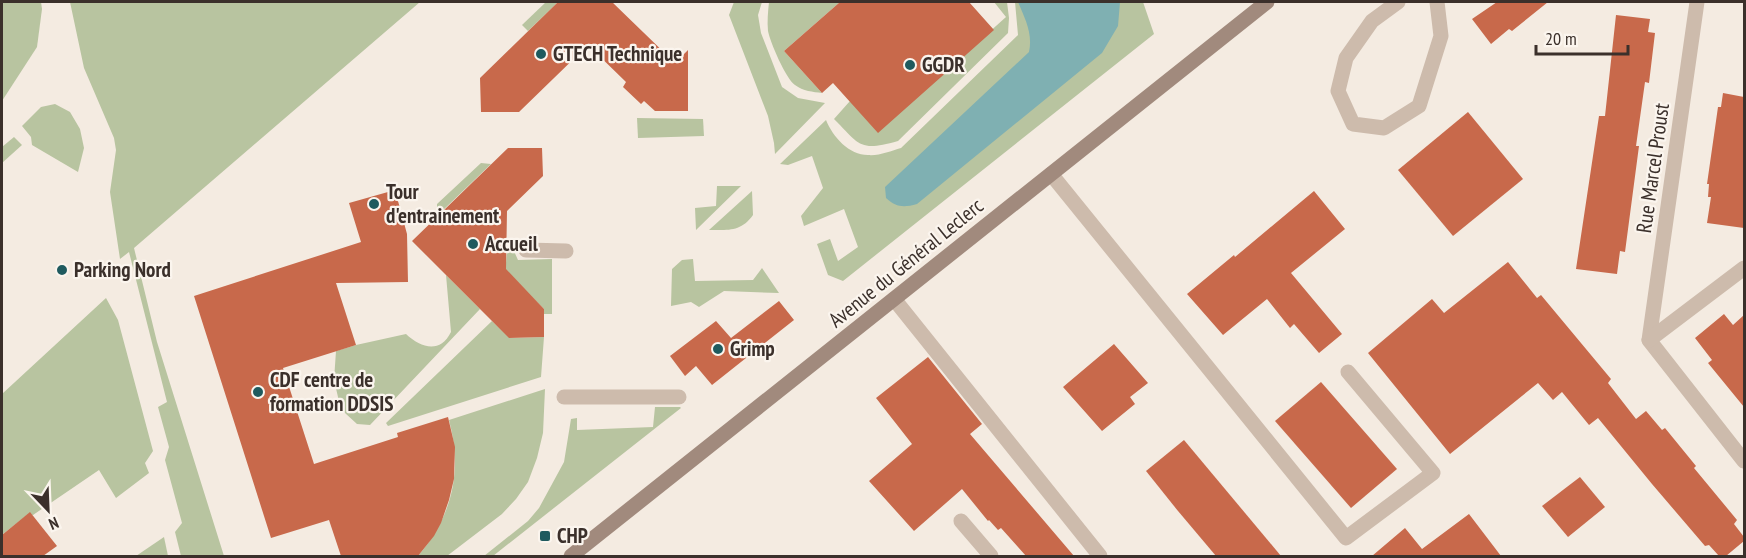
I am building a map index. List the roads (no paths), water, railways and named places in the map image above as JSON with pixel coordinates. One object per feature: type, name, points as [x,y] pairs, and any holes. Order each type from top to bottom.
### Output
[{"type":"main road","name":"Avenue du Général Leclerc","points":[[571,556],[1267,2]]},
{"type":"street","points":[[1398,2],[1372,21],[1346,58],[1338,91],[1353,124],[1384,128],[1419,106],[1441,36],[1437,2]]},
{"type":"street","name":"Rue Marcel Proust","points":[[1649,340],[1697,2]]},
{"type":"street","points":[[1051,174],[1346,538],[1432,473],[1348,372]]},
{"type":"street","points":[[526,250],[566,251]]},
{"type":"street","points":[[1744,268],[1649,340],[1744,461]]},
{"type":"street","points":[[894,299],[1100,556]]},
{"type":"street","points":[[564,397],[679,397]]},
{"type":"street","points":[[961,521],[991,556]]},
{"type":"water","points":[[1018,2],[1120,2],[1118,26],[1102,53],[917,204],[904,206],[893,203],[886,198],[885,187],[1029,52],[1029,32]]},
{"type":"place","name":"GTECH Technique","points":[[541,54]]},
{"type":"place","name":"GGDR","points":[[910,65]]},
{"type":"place","name":"Tour d'entrainement","points":[[374,204]]},
{"type":"place","name":"Accueil","points":[[473,244]]},
{"type":"place","name":"Parking Nord","points":[[62,270]]},
{"type":"place","name":"Grimp","points":[[718,349]]},
{"type":"place","name":"CDF centre de formation DDSIS","points":[[258,392]]},
{"type":"place","name":"CHP","points":[[545,536]]}]
